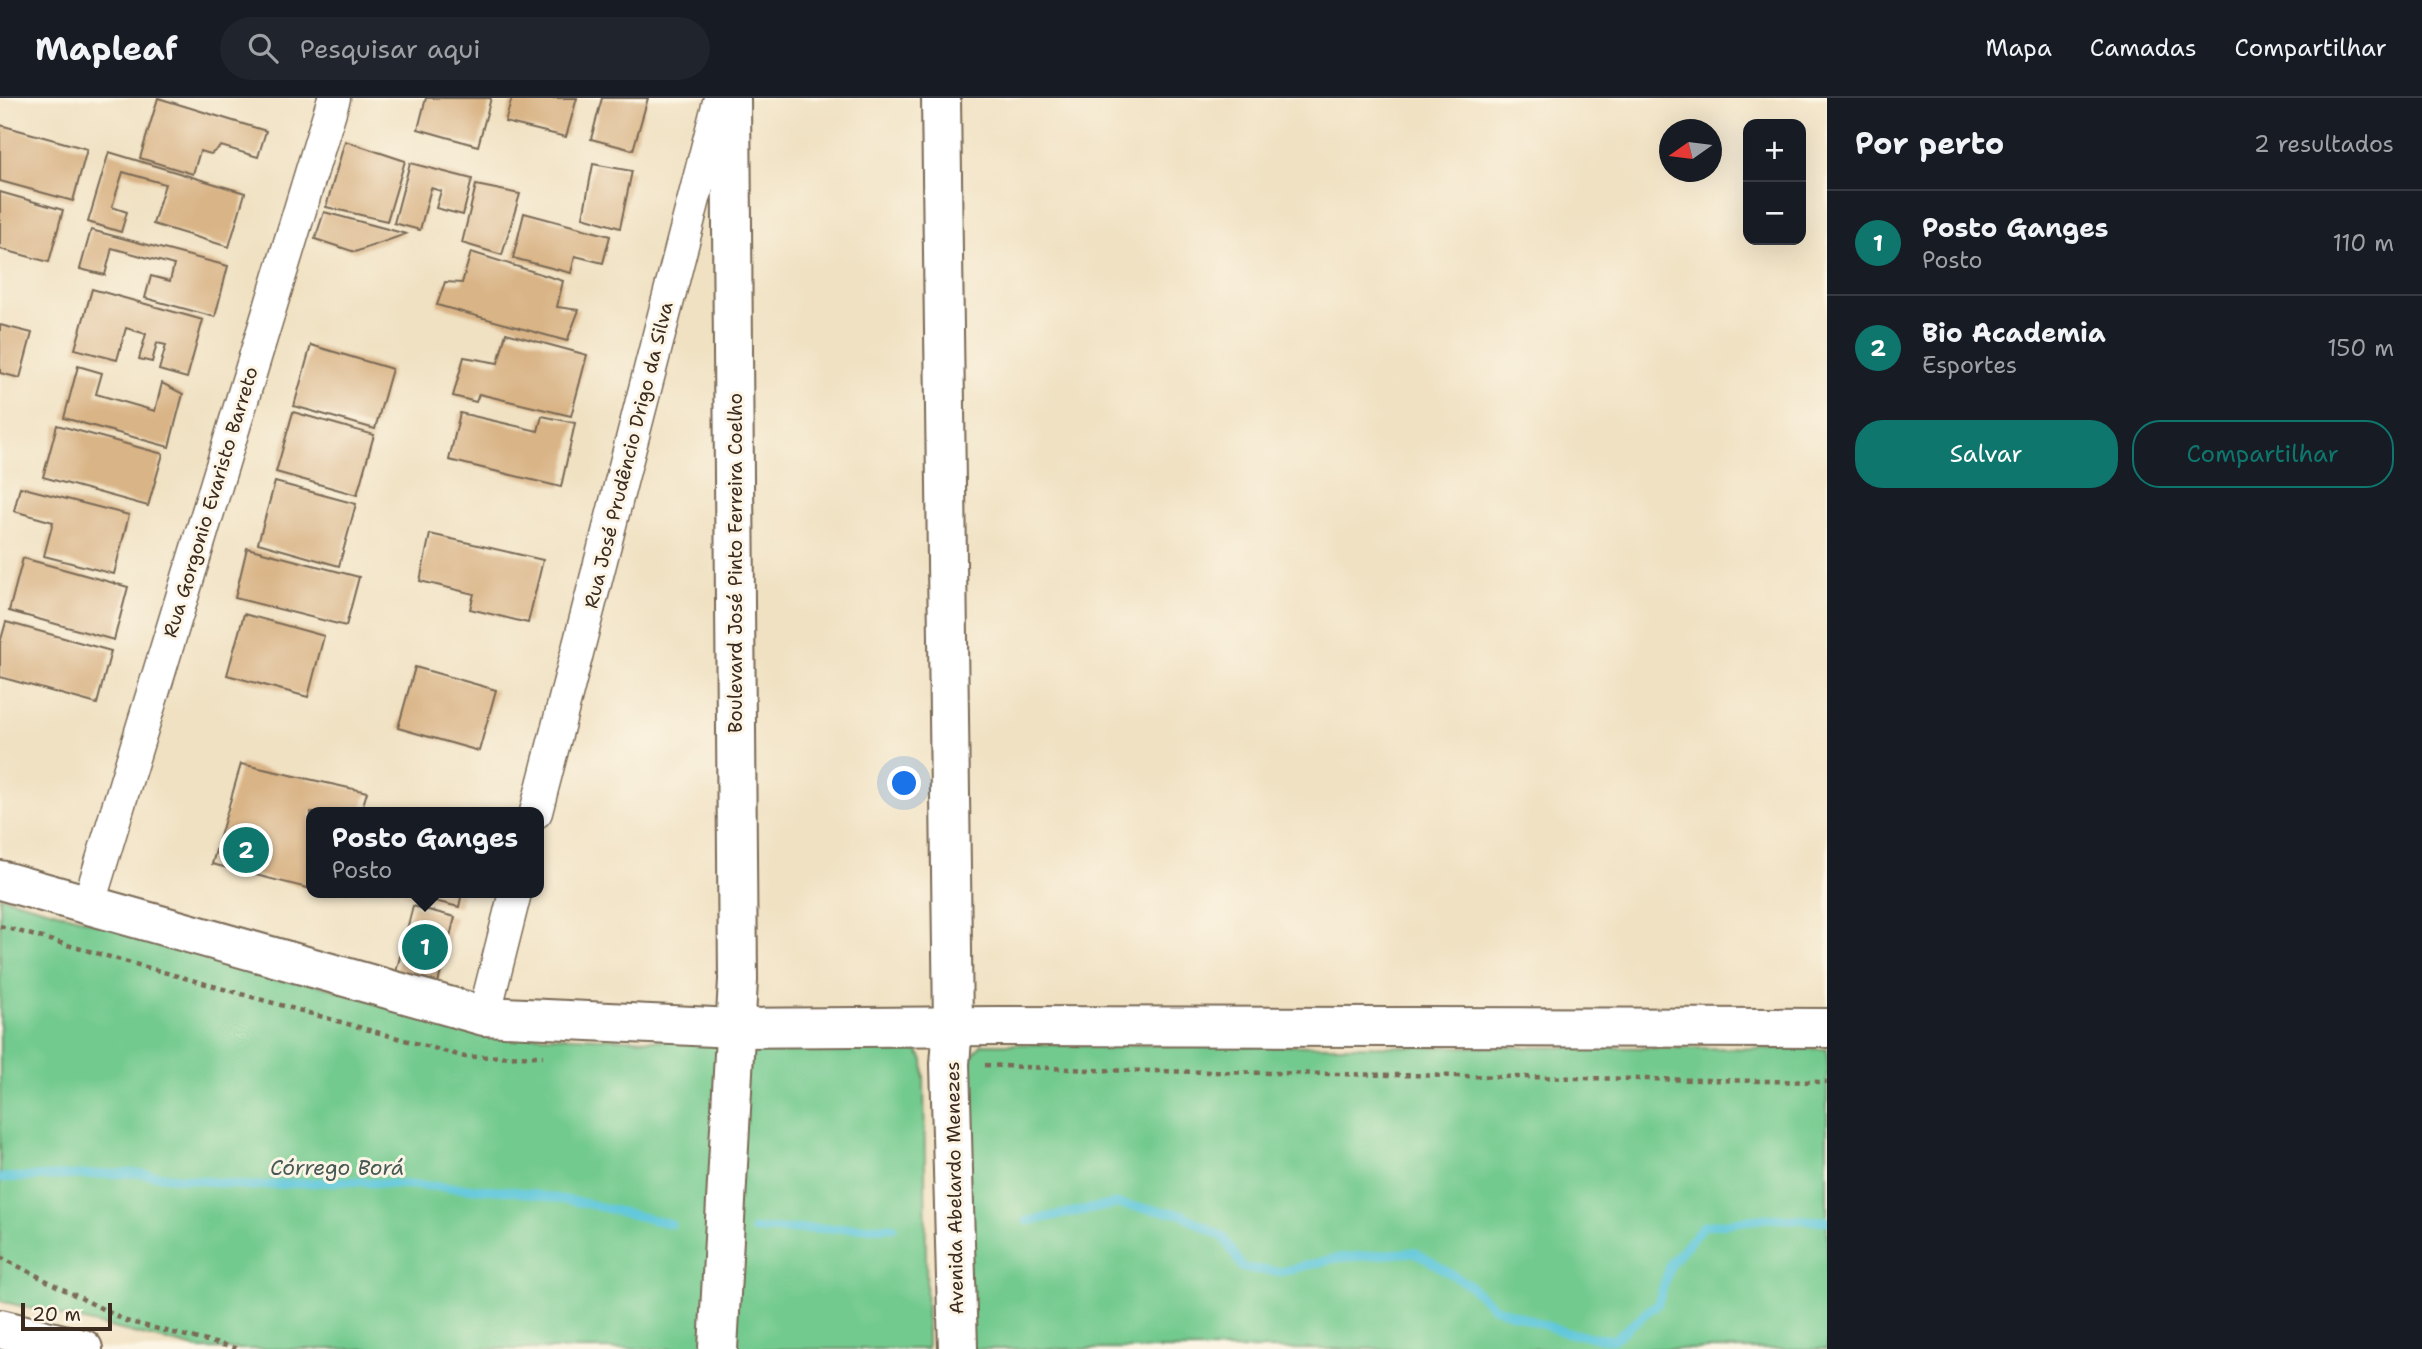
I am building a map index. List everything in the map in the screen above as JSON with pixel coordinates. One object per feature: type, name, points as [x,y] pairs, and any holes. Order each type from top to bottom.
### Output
[{"type":"main road","name":"Boulevard José Pinto Ferreira Coelho","points":[[731,98],[738,980],[734,1028]]},
{"type":"main road","points":[[936,103],[953,1027]]},
{"type":"main road","points":[[0,880],[484,1016],[734,1028],[1827,1028]]},
{"type":"main road","name":"Avenida Abelardo Menezes","points":[[953,1027],[950,1064],[958,1349]]},
{"type":"main road","points":[[718,1349],[734,1028]]},
{"type":"main road","points":[[0,1329],[83,1349]]},
{"type":"street","name":"Rua Gorgonio Evaristo Barreto","points":[[88,906],[334,98]]},
{"type":"street","name":"Rua José Prudêncio Drigo da Silva","points":[[537,807],[720,98]]},
{"type":"street","points":[[484,1016],[514,898]]},
{"type":"path","points":[[0,926],[465,1057],[549,1056]]},
{"type":"path","points":[[950,1064],[1090,1070],[1827,1082]]},
{"type":"path","points":[[0,1257],[126,1321],[239,1349]]},
{"type":"green space","points":[[0,896],[400,1008],[469,1033],[915,1046],[923,1060],[924,1076],[927,1349],[200,1349],[0,1301]]},
{"type":"green space","points":[[982,1044],[1827,1049],[1827,1349],[969,1349],[966,1082],[971,1057]]},
{"type":"building","points":[[158,98],[266,131],[258,157],[221,146],[211,154],[200,151],[193,174],[140,158]]},
{"type":"building","points":[[426,98],[491,98],[478,146],[418,129]]},
{"type":"building","points":[[512,98],[577,98],[566,137],[505,122]]},
{"type":"building","points":[[602,98],[648,98],[633,150],[591,139]]},
{"type":"building","points":[[0,125],[87,149],[73,201],[0,181]]},
{"type":"building","points":[[345,141],[405,161],[387,221],[326,207]]},
{"type":"building","points":[[109,152],[245,193],[229,247],[153,224],[165,184],[123,172],[112,207],[127,212],[121,232],[88,222]]},
{"type":"building","points":[[410,163],[472,179],[463,215],[436,208],[441,191],[431,188],[420,230],[394,223]]},
{"type":"building","points":[[593,164],[632,171],[620,228],[583,217]]},
{"type":"building","points":[[476,185],[520,194],[502,255],[462,243]]},
{"type":"building","points":[[0,192],[63,210],[49,262],[0,249]]},
{"type":"building","points":[[324,212],[406,234],[355,252],[315,239]]},
{"type":"building","points":[[524,213],[610,236],[603,263],[575,256],[571,273],[513,258]]},
{"type":"building","points":[[91,230],[228,266],[215,317],[145,298],[151,276],[170,281],[174,265],[112,248],[105,275],[80,269]]},
{"type":"building","points":[[471,252],[563,281],[557,307],[579,310],[567,341],[437,305],[445,282],[462,283]]},
{"type":"building","points":[[92,289],[203,320],[187,378],[159,370],[166,345],[157,343],[152,362],[139,359],[146,334],[126,328],[117,360],[75,349]]},
{"type":"building","points":[[0,325],[32,333],[20,378],[0,373]]},
{"type":"building","points":[[506,333],[587,355],[571,416],[479,394],[476,402],[453,396],[464,357],[498,363]]},
{"type":"building","points":[[311,345],[392,369],[375,429],[294,406]]},
{"type":"building","points":[[78,366],[102,373],[96,394],[155,411],[162,383],[183,394],[169,447],[64,418]]},
{"type":"building","points":[[293,412],[374,435],[357,495],[276,472]]},
{"type":"building","points":[[460,413],[538,431],[542,416],[575,423],[561,487],[449,460]]},
{"type":"building","points":[[57,425],[163,454],[148,506],[43,477]]},
{"type":"building","points":[[275,482],[356,504],[339,566],[258,543]]},
{"type":"building","points":[[20,487],[129,515],[114,574],[44,556],[53,522],[14,511]]},
{"type":"building","points":[[430,534],[543,560],[528,623],[470,609],[474,594],[420,581]]},
{"type":"building","points":[[247,548],[359,577],[346,626],[235,598]]},
{"type":"building","points":[[23,558],[128,587],[114,640],[9,611]]},
{"type":"building","points":[[244,614],[324,636],[308,697],[227,675]]},
{"type":"building","points":[[6,622],[111,651],[97,704],[0,677],[0,643]]},
{"type":"building","points":[[415,667],[496,690],[479,751],[398,728]]},
{"type":"building","points":[[241,764],[367,792],[362,807],[306,807],[306,888],[212,864]]},
{"type":"building","points":[[422,898],[461,898],[459,907]]},
{"type":"building","points":[[413,906],[455,917],[437,987],[395,976]]},
{"type":"waterway","name":"Córrego Borá","points":[[0,1178],[134,1173],[250,1186],[343,1181],[512,1191],[584,1203],[671,1224]]},
{"type":"waterway","name":"Córrego Borá","points":[[1027,1221],[1116,1204],[1181,1214],[1223,1237],[1243,1268],[1280,1272],[1337,1258],[1415,1252],[1469,1285],[1493,1307],[1567,1333],[1613,1340],[1658,1303],[1671,1263],[1703,1226],[1766,1218],[1827,1221]]},
{"type":"waterway","name":"Córrego Borá","points":[[754,1230],[893,1227]]},
{"type":"place","name":"Bio Academia","points":[[246,850]]},
{"type":"place","name":"Posto Ganges","points":[[425,947]]}]
